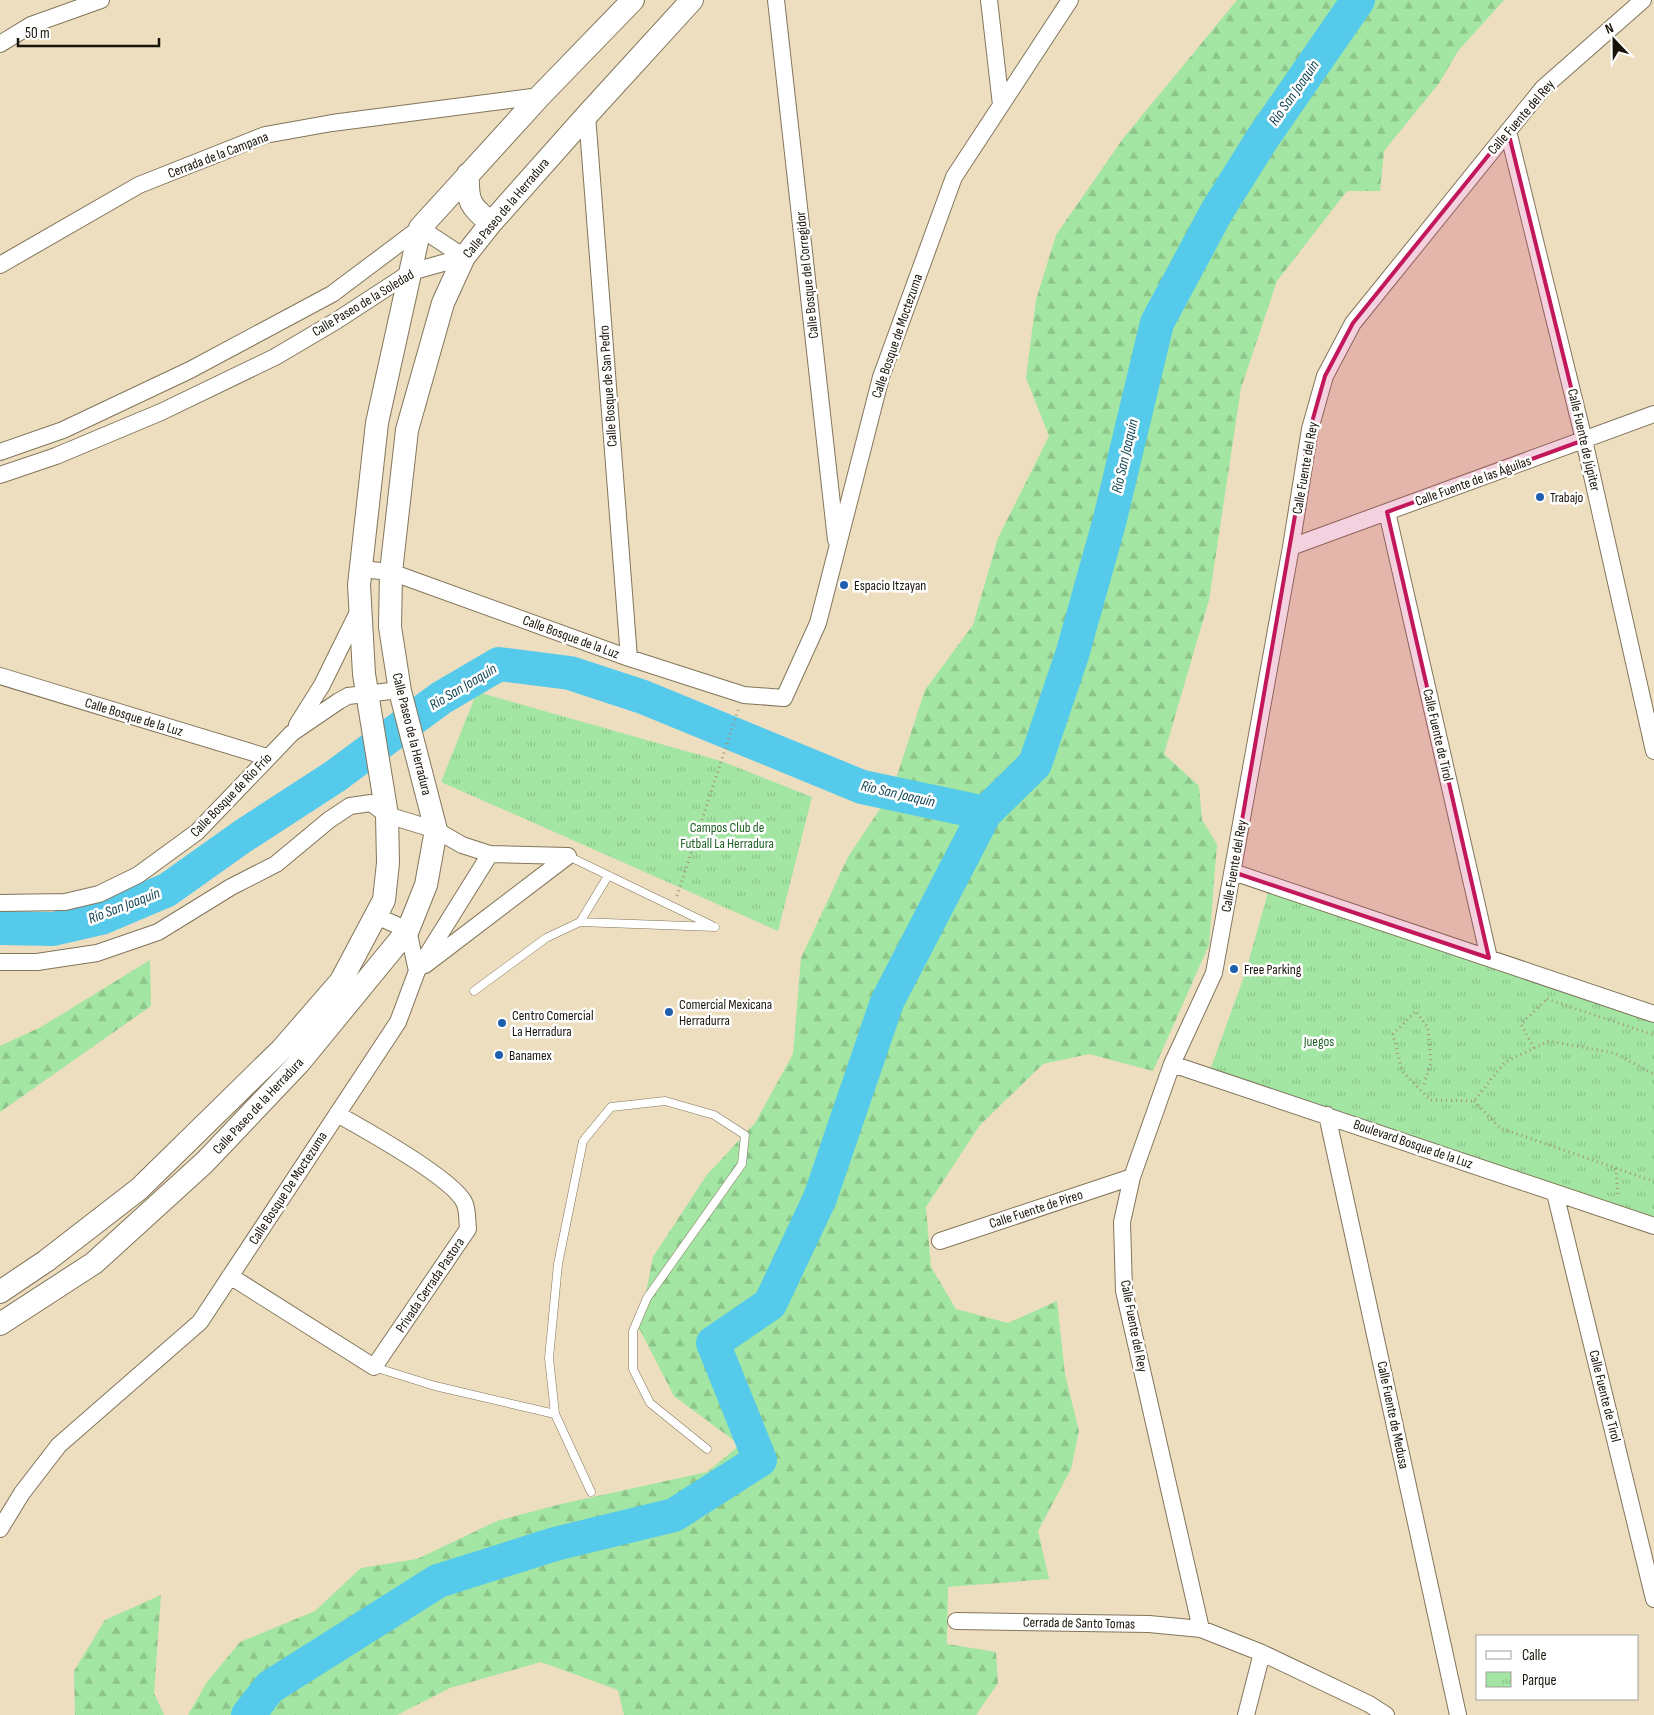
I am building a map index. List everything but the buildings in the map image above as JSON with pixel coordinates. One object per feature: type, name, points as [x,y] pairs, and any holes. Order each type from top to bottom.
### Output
[{"type":"main road","points":[[420,228],[540,96],[633,0]]},
{"type":"main road","name":"Calle Paseo de la Herradura","points":[[0,1324],[94,1263],[205,1162],[299,1063],[408,930],[426,885],[436,830],[400,690],[390,627],[391,572],[407,430],[443,303],[464,256],[491,223],[692,0]]},
{"type":"main road","points":[[468,174],[469,199],[474,209],[491,223]]},
{"type":"main road","name":"Calle Paseo de la Herradura","points":[[0,1292],[46,1261],[139,1189],[282,1049],[341,981],[384,900],[388,863],[387,814],[364,674],[359,584],[377,423],[420,228]]},
{"type":"street","points":[[0,44],[31,25],[101,0]]},
{"type":"street","name":"Calle Bosque del Corregidor","points":[[776,0],[837,549]]},
{"type":"street","points":[[989,0],[1001,105]]},
{"type":"street","name":"Calle Bosque de Moctezuma","points":[[784,698],[818,623],[880,378],[954,177],[1070,0]]},
{"type":"street","name":"Calle Fuente del Rey","points":[[1201,1629],[1124,1291],[1122,1222],[1132,1177],[1172,1064],[1214,973],[1291,547],[1310,429],[1325,376],[1353,323],[1544,88],[1643,0]]},
{"type":"street","name":"Cerrada de la Campana","points":[[0,265],[138,185],[264,135],[540,96]]},
{"type":"street","name":"Calle Bosque de San Pedro","points":[[587,115],[629,658]]},
{"type":"street","name":"Calle Fuente de Júpiter","points":[[1508,131],[1584,440],[1654,750]]},
{"type":"street","points":[[420,228],[464,256]]},
{"type":"street","name":"Calle Paseo de la Soledad","points":[[0,452],[63,430],[190,370],[332,294],[420,228]]},
{"type":"street","name":"Calle Paseo de la Soledad","points":[[0,474],[56,456],[161,412],[275,357],[336,321],[411,272],[464,256]]},
{"type":"street","name":"Calle Fuente de las Águilas","points":[[1291,547],[1654,414]]},
{"type":"street","name":"Calle Fuente de Tirol","points":[[1387,512],[1489,958]]},
{"type":"street","name":"Calle Bosque de la Luz","points":[[361,569],[391,572],[629,658],[744,695],[784,698]]},
{"type":"street","name":"Calle Paseo de la Herradura","points":[[292,733],[322,685],[360,608]]},
{"type":"street","name":"Calle Bosque de la Luz","points":[[1,677],[267,757]]},
{"type":"street","name":"Calle Bosque de Río Frío","points":[[0,903],[65,902],[99,894],[138,875],[197,832],[292,733],[348,696],[400,690]]},
{"type":"street","points":[[0,962],[37,962],[98,953],[158,932],[231,887],[276,864],[329,820],[350,806],[371,803],[387,814],[436,830],[462,845],[490,854],[568,856]]},
{"type":"street","name":"Calle Bosque De Moctezuma","points":[[0,1529],[22,1493],[59,1445],[200,1322],[398,1022],[417,971],[490,854]]},
{"type":"street","points":[[376,916],[408,930],[417,971],[568,856]]},
{"type":"street","points":[[1233,872],[1654,1014]]},
{"type":"street","name":"Boulevard Bosque de la Luz","points":[[1172,1064],[1654,1226]]},
{"type":"street","name":"Privada Cerrada Pastora","points":[[337,1114],[383,1141],[448,1184],[464,1202],[468,1229],[374,1367]]},
{"type":"street","name":"Calle Fuente de Medusa","points":[[1327,1115],[1458,1715]]},
{"type":"street","name":"Calle Fuente de Pireo","points":[[940,1241],[1132,1177]]},
{"type":"street","name":"Calle Fuente de Tirol","points":[[1556,1192],[1654,1599]]},
{"type":"street","points":[[230,1276],[374,1367]]},
{"type":"street","name":"Cerrada de Santo Tomas","points":[[956,1621],[1149,1624],[1201,1629]]},
{"type":"street","points":[[1201,1629],[1262,1653],[1369,1704],[1386,1715]]},
{"type":"street","points":[[1246,1715],[1262,1653]]},
{"type":"lane","points":[[474,991],[546,938],[580,922],[715,927],[568,856]]},
{"type":"lane","points":[[580,922],[608,876]]},
{"type":"lane","points":[[591,1492],[555,1414],[549,1358],[558,1264],[583,1141],[611,1106],[665,1101],[714,1115],[746,1135],[742,1164],[647,1298],[633,1331],[633,1369],[650,1403],[707,1449]]},
{"type":"lane","points":[[374,1367],[434,1386],[555,1414]]},
{"type":"path","points":[[674,907],[736,715]]},
{"type":"path","points":[[1534,1048],[1521,1024],[1563,983]]},
{"type":"path","points":[[1547,999],[1654,1035]]},
{"type":"path","points":[[1424,1084],[1431,1062],[1428,1028],[1416,1011],[1392,1034],[1402,1071],[1430,1100],[1474,1101],[1500,1128],[1654,1180]]},
{"type":"path","points":[[1474,1101],[1505,1062],[1549,1041],[1614,1053],[1654,1074]]},
{"type":"path","points":[[1616,1168],[1619,1214]]},
{"type":"highlighted area","points":[[1508,131],[1584,440],[1387,512],[1489,958],[1233,872],[1310,429],[1325,376],[1353,323]]},
{"type":"green space","points":[[1237,0],[1504,0],[1458,51],[1440,82],[1384,151],[1380,191],[1347,191],[1277,281],[1241,388],[1209,600],[1164,754],[1199,786],[1202,820],[1217,844],[1209,945],[1153,1071],[1089,1054],[1043,1064],[980,1125],[926,1207],[931,1267],[956,1309],[1008,1323],[1057,1301],[1065,1374],[1079,1431],[1071,1469],[1038,1531],[1049,1579],[948,1587],[947,1644],[996,1652],[998,1683],[976,1715],[624,1715],[618,1690],[541,1662],[450,1688],[397,1715],[188,1715],[207,1682],[240,1642],[315,1611],[361,1568],[417,1559],[497,1521],[561,1504],[707,1472],[740,1445],[674,1396],[639,1328],[653,1257],[706,1176],[755,1123],[793,1054],[801,958],[848,857],[892,791],[925,690],[973,625],[998,538],[1049,436],[1026,378],[1036,300],[1056,235],[1122,140]]},
{"type":"green space","name":"Campos Club de Futball La Herradura","points":[[477,692],[721,761],[812,797],[778,931],[441,782]]},
{"type":"green space","name":"Juegos","points":[[1269,889],[1654,1018],[1654,1223],[1209,1073],[1245,974]]},
{"type":"green space","points":[[150,960],[151,1006],[0,1112],[0,1046],[41,1027]]},
{"type":"green space","points":[[161,1595],[154,1693],[164,1715],[75,1715],[74,1671],[105,1620]]},
{"type":"waterway","points":[[248,1715],[270,1687],[438,1581],[555,1544],[674,1515],[760,1460],[713,1343],[770,1304],[820,1198],[887,1002],[985,813],[1035,764],[1072,655],[1109,523],[1157,323],[1217,211],[1262,139],[1358,0]]},
{"type":"waterway","name":"Río San Joaquín","points":[[0,928],[53,929],[101,918],[167,890],[243,836],[334,777],[441,698],[499,664],[570,673],[643,697],[862,787],[985,813]]},
{"type":"place","name":"Trabajo","points":[[1540,497]]},
{"type":"place","name":"Espacio Itzayan","points":[[844,585]]},
{"type":"place","name":"Free Parking","points":[[1234,969]]},
{"type":"place","name":"Comercial Mexicana Herradurra","points":[[669,1012]]},
{"type":"place","name":"Centro Comercial La Herradura","points":[[502,1023]]},
{"type":"place","name":"Banamex","points":[[499,1055]]}]
